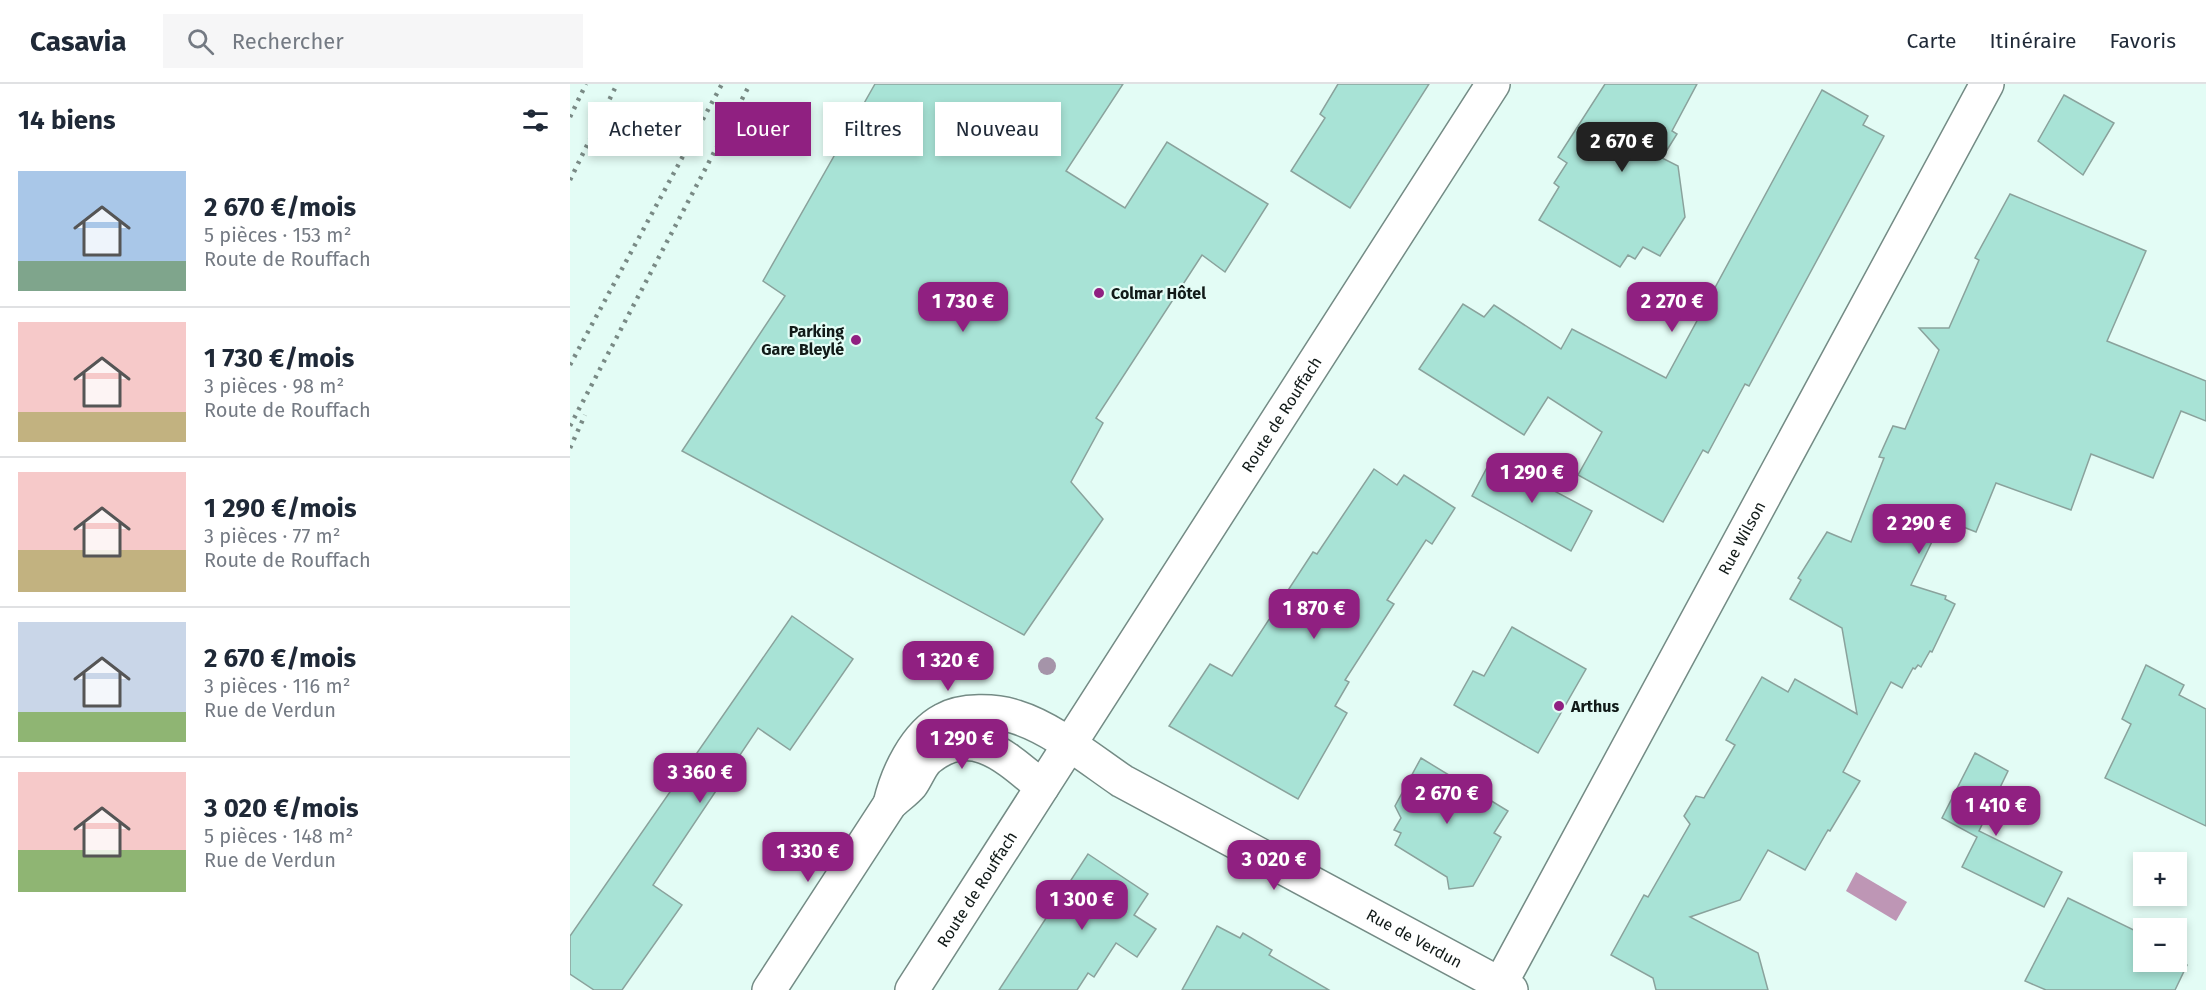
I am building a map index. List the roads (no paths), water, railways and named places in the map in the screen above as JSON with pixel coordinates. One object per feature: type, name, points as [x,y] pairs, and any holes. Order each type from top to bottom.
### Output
[{"type":"street","name":"Route de Rouffach","points":[[912,990],[1493,84]]},
{"type":"street","name":"Rue Wilson","points":[[1503,988],[1988,84]]},
{"type":"street","points":[[769,990],[890,804],[910,785],[927,759],[945,748],[986,712],[1018,717],[1068,744]]},
{"type":"street","points":[[964,729],[996,750],[1042,787]]},
{"type":"street","name":"Rue de Verdun","points":[[1068,744],[1122,781],[1503,988]]},
{"type":"railway","points":[[570,117],[586,84]]},
{"type":"railway","points":[[570,180],[617,84]]},
{"type":"railway","points":[[570,365],[722,84]]},
{"type":"railway","points":[[570,426],[750,84]]},
{"type":"railway","points":[[570,448],[585,415]]},
{"type":"place","name":"Colmar Hôtel","points":[[1099,293]]},
{"type":"place","name":"Parking Gare Bleylé","points":[[856,340]]},
{"type":"place","name":"Arthus","points":[[1559,706]]}]
